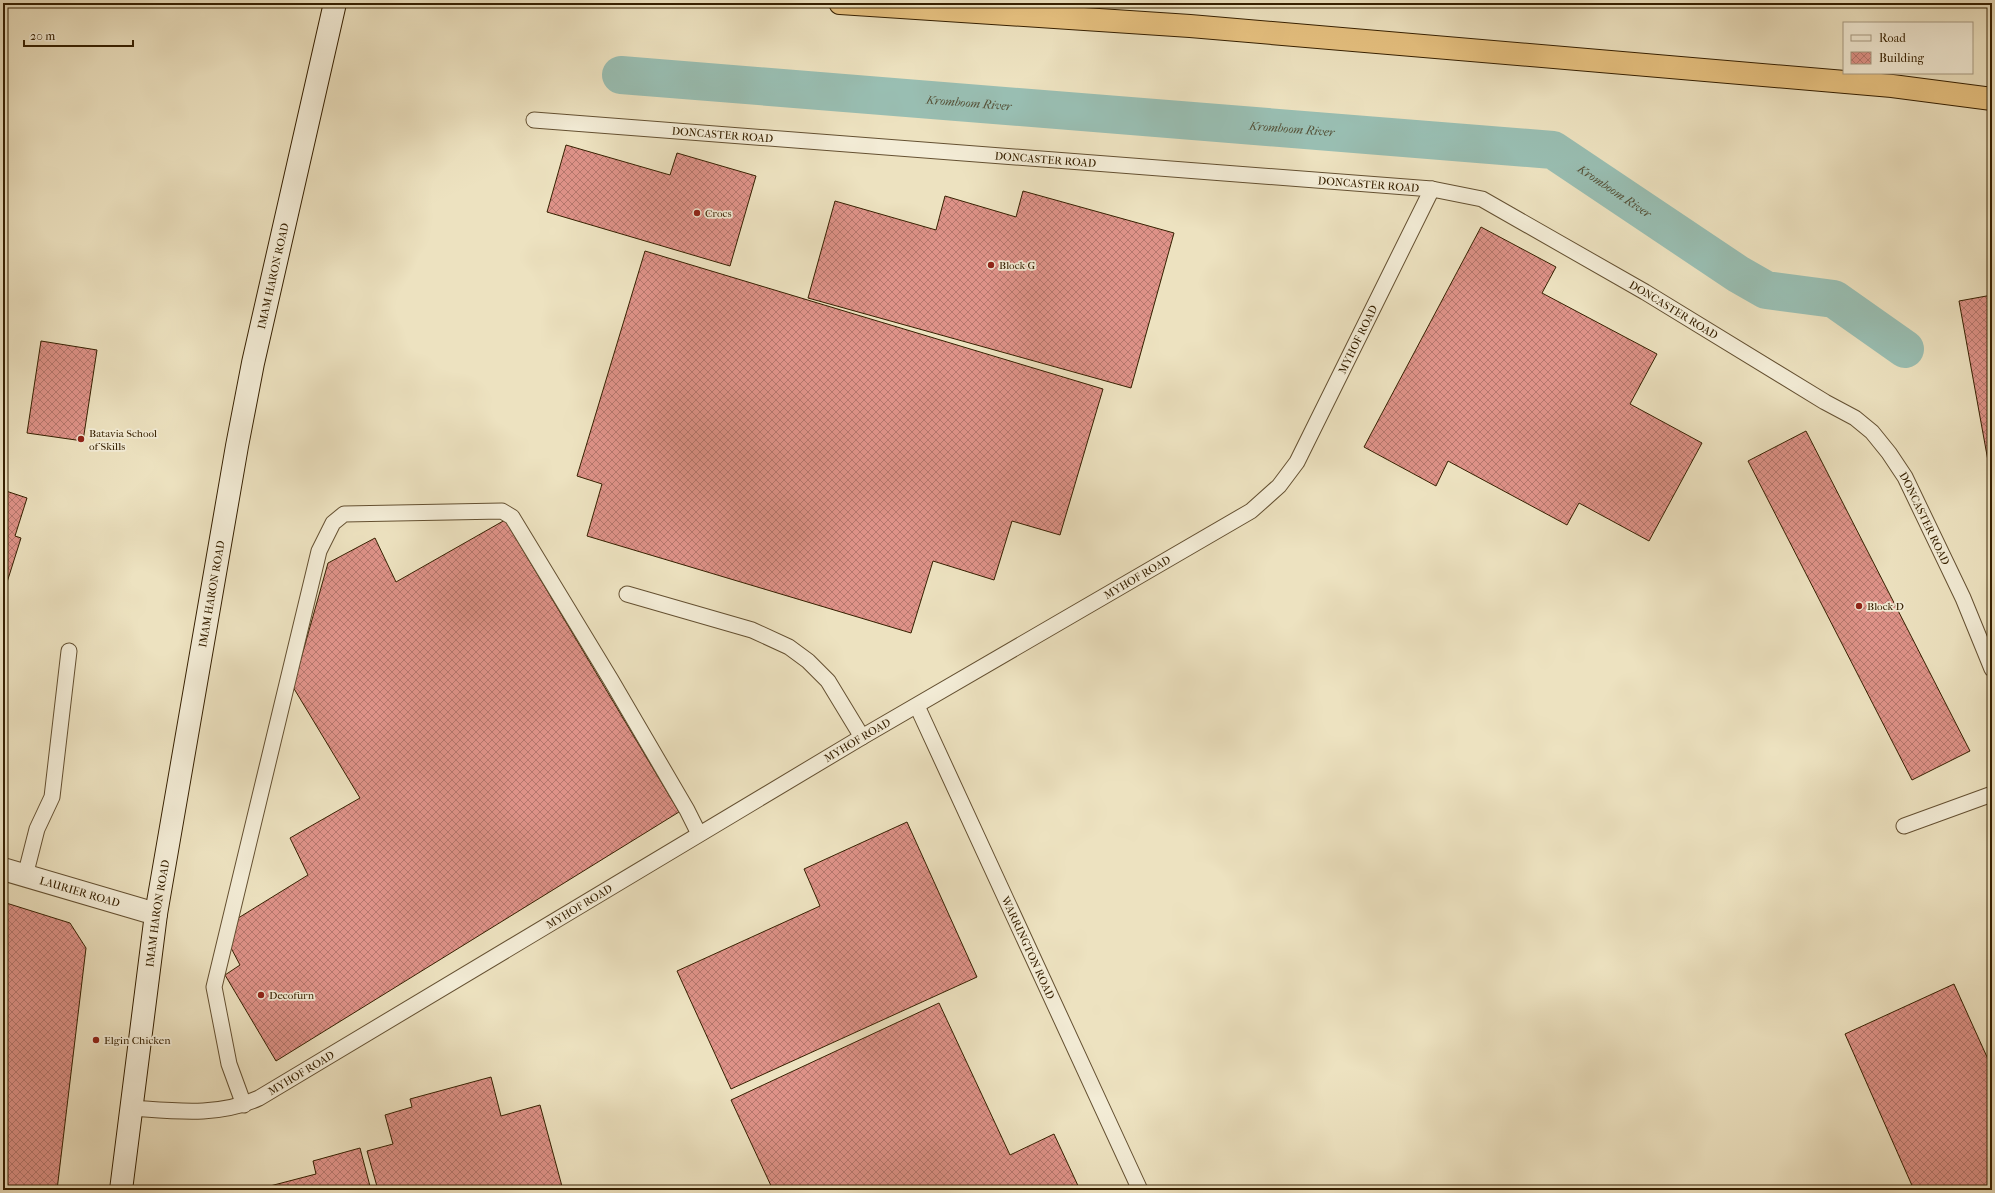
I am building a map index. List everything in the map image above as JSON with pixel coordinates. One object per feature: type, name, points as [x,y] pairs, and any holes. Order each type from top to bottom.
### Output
[{"type":"highway","points":[[840,3],[1205,28],[1892,86],[1992,99]]},
{"type":"street","name":"IMAM HARON ROAD","points":[[121,1190],[156,914],[253,363],[335,3]]},
{"type":"street","name":"LAURIER ROAD","points":[[3,869],[156,914]]},
{"type":"lane","name":"DONCASTER ROAD","points":[[534,120],[1432,189],[1482,199],[1645,292],[1825,402],[1855,418],[1872,432],[1890,453],[1908,484],[1963,598],[1992,669]]},
{"type":"lane","name":"MYHOF ROAD","points":[[131,1108],[198,1112],[244,1105],[266,1094],[862,737],[1251,511],[1279,486],[1297,462],[1432,189]]},
{"type":"lane","points":[[244,1105],[229,1064],[214,987],[319,551],[333,523],[344,514],[502,511],[512,517],[611,680],[687,810],[699,834]]},
{"type":"lane","points":[[627,594],[752,630],[789,647],[808,661],[828,681],[862,737]]},
{"type":"lane","points":[[25,876],[37,829],[52,797],[69,651]]},
{"type":"lane","name":"WARRINGTON ROAD","points":[[917,706],[1140,1190]]},
{"type":"lane","points":[[1904,826],[1992,794]]},
{"type":"building","points":[[566,145],[670,175],[677,153],[756,176],[730,266],[547,212]]},
{"type":"building","name":"Block G","points":[[1023,191],[1174,233],[1131,388],[808,298],[835,201],[936,230],[945,196],[1016,217]]},
{"type":"building","points":[[1481,227],[1556,267],[1542,293],[1657,354],[1630,404],[1702,443],[1649,541],[1579,503],[1567,525],[1448,461],[1436,486],[1364,447]]},
{"type":"building","points":[[645,251],[1103,389],[1060,535],[1012,521],[994,580],[933,561],[911,633],[587,536],[602,484],[577,476]]},
{"type":"building","points":[[1992,295],[1992,483],[1959,301]]},
{"type":"building","points":[[41,341],[97,350],[83,441],[27,433]]},
{"type":"building","name":"Block D","points":[[1806,431],[1970,751],[1912,780],[1748,461]]},
{"type":"building","points":[[3,490],[27,498],[15,536],[21,538],[3,595]]},
{"type":"building","points":[[505,520],[679,812],[276,1061],[225,975],[240,965],[230,946],[235,920],[308,875],[290,838],[360,798],[293,687],[328,563],[375,538],[396,582]]},
{"type":"building","points":[[907,822],[977,977],[731,1089],[677,971],[820,906],[804,869]]},
{"type":"building","points":[[3,902],[70,923],[86,948],[57,1190],[3,1190]]},
{"type":"building","points":[[1954,984],[1992,1068],[1992,1190],[1914,1190],[1845,1034]]},
{"type":"building","points":[[939,1003],[1010,1155],[1054,1134],[1080,1190],[773,1190],[731,1100]]},
{"type":"building","points":[[491,1077],[501,1116],[540,1105],[563,1190],[378,1190],[367,1151],[393,1144],[385,1115],[412,1107],[410,1099]]},
{"type":"building","points":[[360,1148],[371,1190],[271,1190],[270,1186],[316,1174],[313,1161]]},
{"type":"waterway","name":"Kromboom River","points":[[621,75],[1553,150],[1738,274],[1766,290],[1834,299],[1905,349]]},
{"type":"place","name":"Crocs","points":[[697,213]]},
{"type":"place","name":"Block G","points":[[991,265]]},
{"type":"place","name":"Batavia School of Skills","points":[[81,439]]},
{"type":"place","name":"Block D","points":[[1859,606]]},
{"type":"place","name":"Decofurn","points":[[261,995]]},
{"type":"place","name":"Elgin Chicken","points":[[96,1040]]}]
